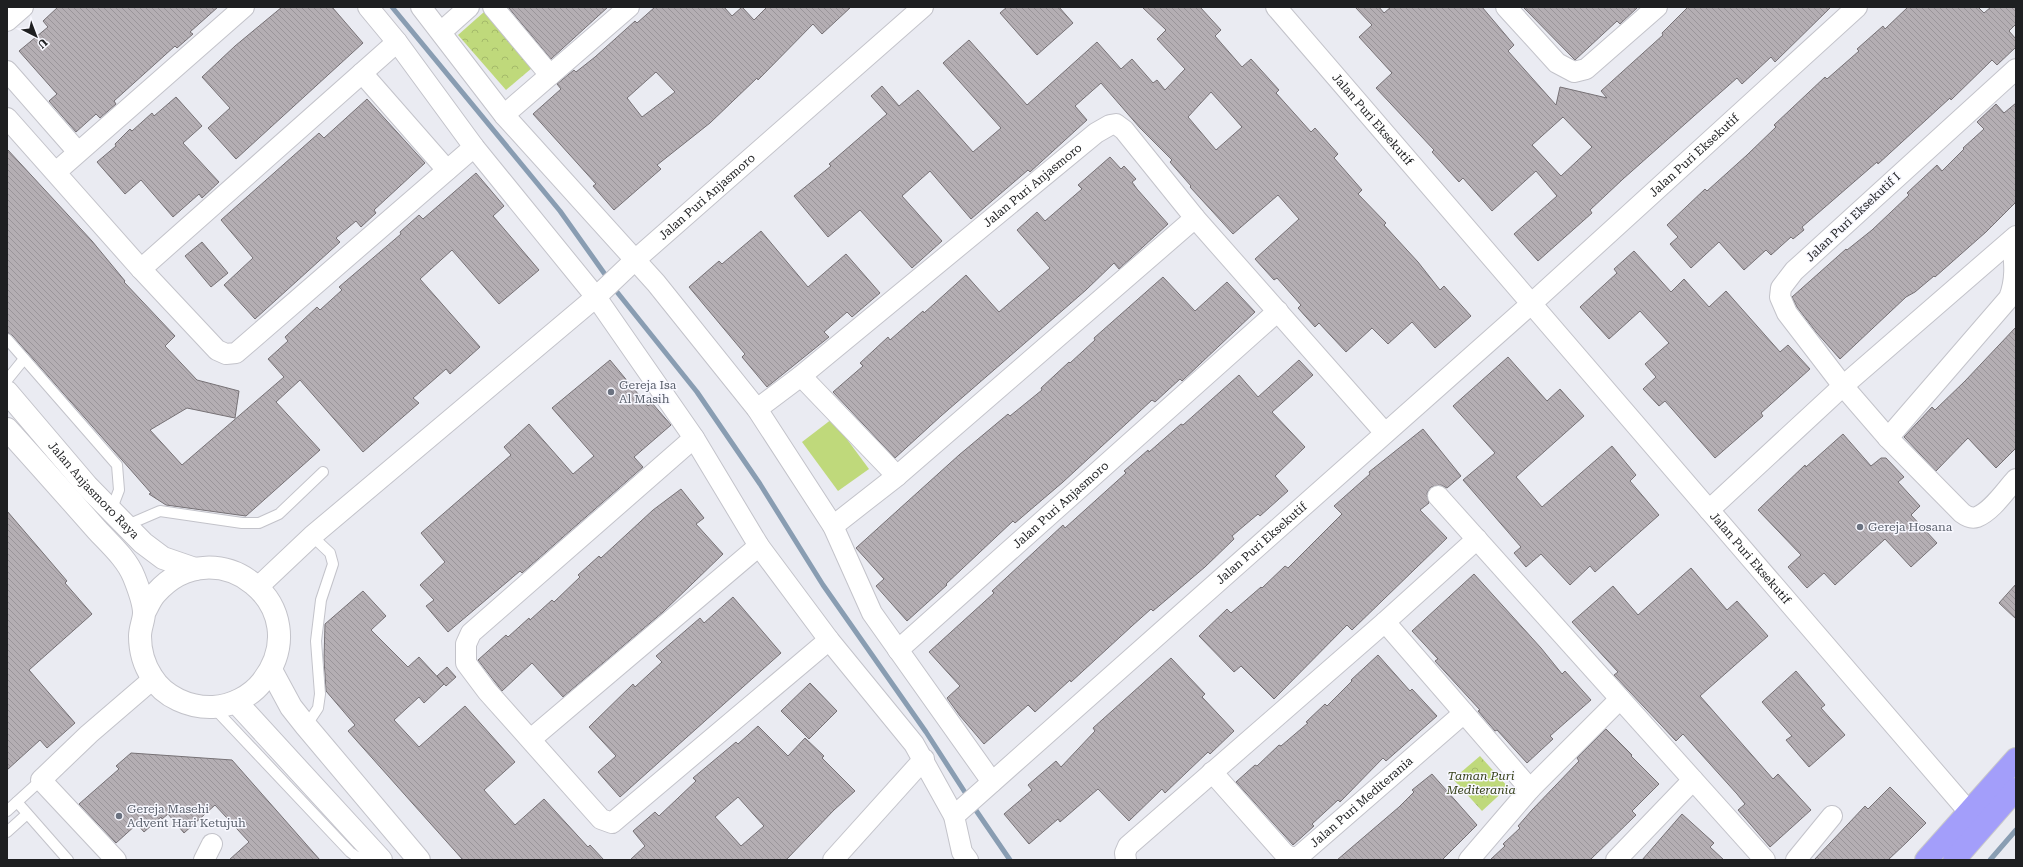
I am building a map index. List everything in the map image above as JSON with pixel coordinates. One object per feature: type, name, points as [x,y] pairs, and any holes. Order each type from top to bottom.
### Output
[{"type":"highway","points":[[1926,860],[2016,759]]},
{"type":"highway","points":[[1954,860],[2016,789]]},
{"type":"street","points":[[7,21],[23,7]]},
{"type":"street","points":[[56,172],[244,7]]},
{"type":"street","points":[[368,7],[397,42],[474,147],[599,294],[694,438],[759,546],[829,640],[914,744],[924,759],[954,816],[961,857]]},
{"type":"street","points":[[421,7],[504,115],[631,264],[656,283],[757,410],[833,526],[872,613],[989,784]]},
{"type":"street","points":[[441,32],[470,7]]},
{"type":"street","points":[[492,7],[550,75]]},
{"type":"street","points":[[504,115],[629,7]]},
{"type":"street","name":"Jalan Puri Anjasmoro","points":[[258,587],[312,536],[599,294],[631,264],[923,7]]},
{"type":"street","name":"Jalan Puri Eksekutif","points":[[1276,7],[1969,812]]},
{"type":"street","points":[[1506,7],[1557,63],[1574,72],[1586,69],[1657,7]]},
{"type":"street","name":"Jalan Puri Eksekutif","points":[[954,816],[1531,304],[1857,7]]},
{"type":"street","points":[[141,269],[397,42]]},
{"type":"street","name":"Jalan Puri Eksekutif I","points":[[2016,69],[1920,155],[1785,280],[1781,288],[1780,297],[1787,313],[1843,386],[1888,438],[1962,513],[1969,518],[1976,518],[1990,508],[2016,479]]},
{"type":"street","points":[[7,71],[78,152]]},
{"type":"street","points":[[362,73],[447,170]]},
{"type":"street","points":[[7,118],[141,269],[217,350],[226,354],[236,353],[474,147]]},
{"type":"street","name":"Jalan Puri Anjasmoro","points":[[757,410],[801,376],[1096,133],[1110,125],[1116,124],[1124,130],[1195,218],[1385,432]]},
{"type":"street","points":[[833,526],[897,476],[1195,218]]},
{"type":"street","points":[[1708,510],[1843,386],[2014,238]]},
{"type":"street","points":[[1888,438],[2009,298],[2014,285],[2014,238]]},
{"type":"street","name":"Jalan Puri Anjasmoro","points":[[898,650],[1278,311]]},
{"type":"street","points":[[801,376],[897,476]]},
{"type":"street","name":"Jalan Anjasmoro Raya","points":[[7,392],[87,486],[143,544],[163,558],[194,569]]},
{"type":"street","name":"Jalan Anjasmoro Raya","points":[[7,429],[130,568],[144,613]]},
{"type":"street","points":[[694,438],[471,633],[466,644],[466,663],[487,691],[601,819],[612,823],[829,640]]},
{"type":"street","points":[[1438,496],[1765,860]]},
{"type":"street","points":[[1126,860],[1125,853],[1128,846],[1385,622],[1477,539]]},
{"type":"street","points":[[531,740],[759,546]]},
{"type":"street","points":[[218,568],[240,574],[258,587],[272,605],[279,626],[278,649],[271,670],[256,689],[236,702],[214,707],[190,705],[169,695],[153,679],[142,658],[140,635],[144,613],[156,593],[173,578],[194,569],[218,568]]},
{"type":"street","points":[[1385,622],[1530,789]]},
{"type":"street","points":[[271,670],[291,707],[420,860]]},
{"type":"street","points":[[116,860],[41,780],[88,734],[153,679]]},
{"type":"street","points":[[1469,860],[1530,789],[1620,698]]},
{"type":"street","points":[[236,702],[303,788],[335,823],[376,855]]},
{"type":"street","name":"Jalan Puri Mediterania","points":[[1212,772],[1283,852],[1288,856],[1297,858],[1464,713]]},
{"type":"street","points":[[833,860],[924,759]]},
{"type":"street","points":[[1616,860],[1693,780]]},
{"type":"street","points":[[1796,860],[1832,816]]},
{"type":"lane","points":[[7,339],[116,465],[119,490],[118,518],[160,511],[242,523],[259,523],[279,514],[323,472]]},
{"type":"lane","points":[[7,380],[24,359]]},
{"type":"lane","points":[[306,726],[318,708],[320,694],[316,641],[321,600],[333,564],[330,553],[312,536]]},
{"type":"lane","points":[[214,707],[303,788]]},
{"type":"lane","points":[[7,811],[41,780]]},
{"type":"lane","points":[[17,802],[68,860]]},
{"type":"lane","points":[[7,832],[27,814]]},
{"type":"green space","points":[[484,12],[532,68],[506,90],[458,35]]},
{"type":"green space","points":[[832,419],[869,469],[838,491],[802,442]]},
{"type":"green space","name":"Taman Puri Mediterania","points":[[1480,756],[1508,787],[1482,811],[1453,779]]},
{"type":"building","points":[[58,7],[218,7],[190,32],[193,34],[177,48],[175,46],[114,101],[116,104],[100,118],[96,114],[76,132],[49,101],[57,94],[19,51],[48,27],[43,21]]},
{"type":"building","points":[[282,7],[332,7],[363,43],[236,159],[208,128],[230,108],[202,77],[235,46]]},
{"type":"building","points":[[508,7],[608,7],[551,59]]},
{"type":"building","points":[[655,7],[724,7],[732,16],[742,7],[754,20],[767,7],[851,7],[822,34],[813,24],[758,80],[757,78],[710,123],[657,165],[661,169],[614,210],[593,186],[596,184],[533,114],[561,89],[557,84],[574,70],[576,72],[595,57],[635,21],[637,23]],"holes":[[[656,72],[675,92],[642,117],[627,98]]]},
{"type":"building","points":[[1007,7],[1059,7],[1073,23],[1037,55],[1000,13]]},
{"type":"building","points":[[1142,7],[1200,7],[1221,30],[1215,36],[1242,67],[1251,59],[1279,90],[1276,93],[1311,132],[1315,128],[1338,154],[1334,158],[1362,190],[1358,194],[1386,223],[1384,225],[1418,262],[1440,290],[1444,286],[1471,316],[1435,348],[1412,322],[1388,344],[1372,328],[1346,352],[1319,323],[1315,327],[1298,308],[1301,305],[1277,278],[1274,280],[1255,259],[1299,219],[1278,195],[1233,234],[1190,187],[1191,186],[1170,162],[1172,160],[1140,128],[1101,83],[1075,106],[1087,120],[1030,172],[1028,170],[971,219],[930,171],[902,196],[942,241],[912,268],[860,210],[828,237],[794,196],[831,166],[829,164],[887,114],[871,96],[882,86],[899,106],[918,90],[973,152],[1001,128],[943,63],[969,40],[1027,105],[1097,42],[1121,69],[1132,59],[1153,83],[1157,80],[1165,90],[1185,69],[1157,39],[1166,30]],"holes":[[[1211,92],[1242,127],[1216,150],[1188,117]]]},
{"type":"building","points":[[1355,7],[1379,7],[1384,13],[1391,7],[1482,7],[1514,45],[1508,51],[1556,105],[1560,87],[1607,98],[1601,91],[1663,35],[1662,33],[1688,7],[1831,7],[1775,62],[1771,57],[1742,84],[1737,78],[1623,179],[1590,210],[1592,213],[1538,261],[1514,234],[1557,196],[1536,171],[1492,211],[1463,178],[1459,182],[1432,152],[1434,150],[1376,88],[1392,73],[1359,37],[1372,25]],"holes":[[[1563,117],[1592,147],[1561,176],[1532,145]]]},
{"type":"building","points":[[1523,7],[1638,7],[1620,24],[1617,21],[1575,60]]},
{"type":"building","points":[[1908,7],[1978,7],[1984,13],[1991,7],[2016,7],[2016,24],[2009,31],[2016,39],[2016,47],[1997,65],[1992,60],[1951,100],[1950,98],[1878,164],[1877,162],[1802,227],[1804,230],[1793,239],[1791,237],[1771,255],[1766,250],[1744,270],[1719,242],[1691,268],[1670,244],[1678,237],[1667,225],[1705,189],[1707,191],[1747,155],[1776,127],[1774,125],[1825,77],[1827,79],[1859,51],[1857,49],[1883,26],[1885,29]]},
{"type":"building","points":[[176,97],[202,126],[183,143],[219,182],[202,198],[199,194],[173,217],[141,180],[125,194],[97,162],[116,146],[115,144],[130,129],[132,131],[152,113],[154,116]]},
{"type":"building","points":[[367,99],[425,163],[374,210],[376,213],[361,227],[356,221],[336,238],[340,242],[255,319],[224,285],[253,258],[221,220],[319,133],[324,138]]},
{"type":"building","points":[[2016,103],[2016,202],[1986,232],[1935,277],[1934,276],[1915,292],[1906,297],[1840,359],[1816,332],[1797,307],[1792,297],[1846,249],[1847,250],[1872,230],[1909,195],[1907,193],[1937,165],[1942,171],[1964,149],[1963,148],[1984,129],[1977,122],[1996,104],[2004,113]]},
{"type":"building","points":[[7,149],[92,241],[125,281],[124,282],[175,336],[165,346],[197,380],[239,391],[235,418],[187,408],[150,430],[182,465],[284,377],[268,359],[288,341],[285,337],[317,307],[320,310],[342,290],[339,287],[401,234],[400,232],[419,215],[423,219],[476,173],[504,206],[493,216],[539,270],[499,304],[452,250],[420,279],[480,347],[450,374],[446,369],[413,398],[419,403],[363,452],[300,380],[276,402],[320,450],[246,516],[166,505],[149,494],[151,493],[12,335],[7,333]]},
{"type":"building","points":[[1110,157],[1121,169],[1124,166],[1136,179],[1132,182],[1168,224],[1119,269],[1114,263],[1086,290],[895,458],[833,392],[863,366],[860,363],[888,337],[890,340],[923,311],[924,313],[966,275],[999,312],[1050,268],[1017,230],[1037,212],[1045,221],[1082,189],[1078,185]]},
{"type":"building","points":[[761,231],[808,287],[846,254],[880,293],[852,317],[847,312],[824,332],[829,337],[767,387],[742,357],[745,354],[689,287],[719,261],[722,264]]},
{"type":"building","points":[[202,242],[228,273],[211,287],[185,256]]},
{"type":"building","points":[[1634,251],[1671,292],[1684,279],[1709,307],[1726,291],[1780,352],[1788,345],[1810,369],[1761,413],[1763,416],[1715,458],[1665,401],[1659,406],[1643,389],[1656,377],[1645,364],[1669,343],[1640,311],[1609,339],[1580,307],[1617,273],[1614,269]]},
{"type":"building","points":[[1163,277],[1195,311],[1227,282],[1255,312],[1182,381],[1180,379],[1155,402],[1152,400],[1063,482],[1015,523],[1013,521],[946,584],[947,585],[907,621],[876,586],[884,579],[856,548],[959,455],[1008,414],[1010,416],[1042,390],[1041,388],[1095,340],[1094,338]]},
{"type":"building","points":[[2016,327],[2016,448],[1996,468],[1968,438],[1936,471],[1904,437],[1932,407],[1935,410],[1965,381]]},
{"type":"building","points":[[1508,357],[1547,401],[1560,389],[1584,416],[1516,477],[1542,507],[1612,446],[1636,475],[1630,481],[1659,515],[1595,572],[1590,566],[1570,585],[1541,554],[1526,567],[1514,553],[1521,547],[1463,480],[1495,453],[1453,406]]},
{"type":"building","points":[[610,360],[648,406],[652,403],[671,425],[634,457],[643,467],[522,573],[520,571],[448,632],[426,606],[434,600],[420,585],[445,562],[421,533],[511,455],[504,447],[529,424],[573,474],[594,456],[552,408]]},
{"type":"building","points":[[1299,360],[1313,375],[1272,412],[1305,447],[1275,476],[1288,491],[1260,516],[1258,514],[1232,536],[1234,539],[1205,567],[1153,611],[1151,609],[1071,682],[1070,680],[1035,712],[1028,705],[984,744],[947,698],[960,686],[929,652],[994,593],[992,591],[1063,525],[1065,528],[1126,473],[1124,471],[1148,450],[1149,452],[1181,424],[1183,425],[1239,375],[1258,397]]},
{"type":"building","points":[[1423,429],[1461,476],[1447,488],[1441,485],[1431,487],[1427,493],[1429,503],[1420,510],[1447,538],[1352,630],[1347,625],[1274,699],[1241,666],[1234,672],[1199,636],[1227,609],[1231,613],[1261,587],[1262,588],[1285,566],[1288,568],[1342,514],[1334,506],[1370,474],[1369,472]]},
{"type":"building","points":[[1843,434],[1871,466],[1881,458],[1886,458],[1904,477],[1898,482],[1920,506],[1911,515],[1937,543],[1911,567],[1885,539],[1835,585],[1824,573],[1807,588],[1788,567],[1801,555],[1758,510],[1805,465],[1806,467]]},
{"type":"building","points":[[681,489],[704,518],[696,524],[723,554],[663,612],[563,697],[532,663],[502,691],[478,660],[506,635],[508,637],[552,600],[554,602],[580,577],[578,575],[599,556],[601,558],[653,510]]},
{"type":"building","points":[[7,511],[67,581],[65,583],[92,614],[29,670],[75,723],[47,748],[40,740],[7,770]]},
{"type":"building","points":[[1691,568],[1727,610],[1737,601],[1768,636],[1700,696],[1773,779],[1778,774],[1811,810],[1770,847],[1738,810],[1745,804],[1737,794],[1683,734],[1676,741],[1614,675],[1618,672],[1572,622],[1613,586],[1638,615]]},
{"type":"building","points":[[1474,574],[1541,648],[1562,674],[1565,671],[1591,700],[1550,736],[1553,739],[1527,763],[1497,730],[1495,731],[1478,711],[1480,710],[1435,661],[1438,659],[1412,631]]},
{"type":"building","points":[[2016,584],[2016,619],[1999,603]]},
{"type":"building","points":[[363,591],[386,616],[371,630],[408,667],[419,657],[444,684],[424,703],[419,697],[394,720],[419,747],[465,706],[515,762],[484,790],[515,825],[544,799],[588,847],[590,845],[604,860],[463,860],[348,731],[355,725],[326,691],[324,659],[325,624]]},
{"type":"building","points":[[733,597],[781,653],[620,797],[598,772],[616,756],[589,727],[633,684],[635,687],[662,662],[656,656],[700,618],[704,623]]},
{"type":"building","points":[[1378,655],[1410,691],[1412,689],[1437,716],[1386,761],[1383,758],[1340,802],[1338,800],[1312,824],[1314,826],[1293,845],[1236,782],[1255,765],[1257,766],[1279,745],[1281,746],[1308,723],[1306,722],[1325,704],[1327,706],[1352,681],[1351,680]]},
{"type":"building","points":[[1171,658],[1205,694],[1202,697],[1234,731],[1210,754],[1208,752],[1165,793],[1162,789],[1129,821],[1098,789],[1060,822],[1058,819],[1029,844],[1004,814],[1032,790],[1028,785],[1056,761],[1061,767],[1095,731],[1093,728]]},
{"type":"building","points":[[447,667],[456,677],[446,686],[437,676]]},
{"type":"building","points":[[1796,671],[1825,705],[1821,708],[1845,735],[1809,767],[1786,740],[1792,736],[1762,702]]},
{"type":"building","points":[[810,683],[837,711],[809,739],[781,711]]},
{"type":"building","points":[[758,726],[788,756],[805,738],[824,756],[822,758],[855,791],[834,810],[786,860],[630,860],[645,846],[633,831],[655,812],[659,816],[696,781],[693,778],[736,742],[738,744]],"holes":[[[738,797],[764,826],[741,846],[715,817]]]},
{"type":"building","points":[[1606,729],[1659,784],[1632,811],[1636,815],[1590,860],[1490,860],[1505,846],[1503,844],[1520,828],[1518,826],[1532,810],[1579,761],[1577,758]]},
{"type":"building","points":[[131,753],[232,760],[320,860],[229,860],[249,842],[215,805],[184,833],[168,814],[162,819],[161,817],[144,832],[137,824],[116,843],[79,804],[119,769],[116,766]]},
{"type":"building","points":[[1432,774],[1477,825],[1442,860],[1337,860],[1399,807],[1414,792],[1412,790]]},
{"type":"building","points":[[1890,787],[1926,823],[1907,842],[1888,860],[1814,860],[1865,806],[1868,809]]},
{"type":"building","points":[[1682,814],[1714,843],[1710,847],[1724,860],[1642,860]]},
{"type":"waterway","points":[[392,7],[560,211],[609,280]]},
{"type":"waterway","points":[[613,287],[697,392],[760,484],[823,585],[926,732],[968,797]]},
{"type":"waterway","points":[[973,806],[1010,860]]},
{"type":"waterway","points":[[1990,860],[2016,830]]},
{"type":"place","name":"Gereja Isa Al Masih","points":[[611,392]]},
{"type":"place","name":"Gereja Hosana","points":[[1860,527]]},
{"type":"place","name":"Gereja Masehi Advent Hari Ketujuh","points":[[119,816]]}]
